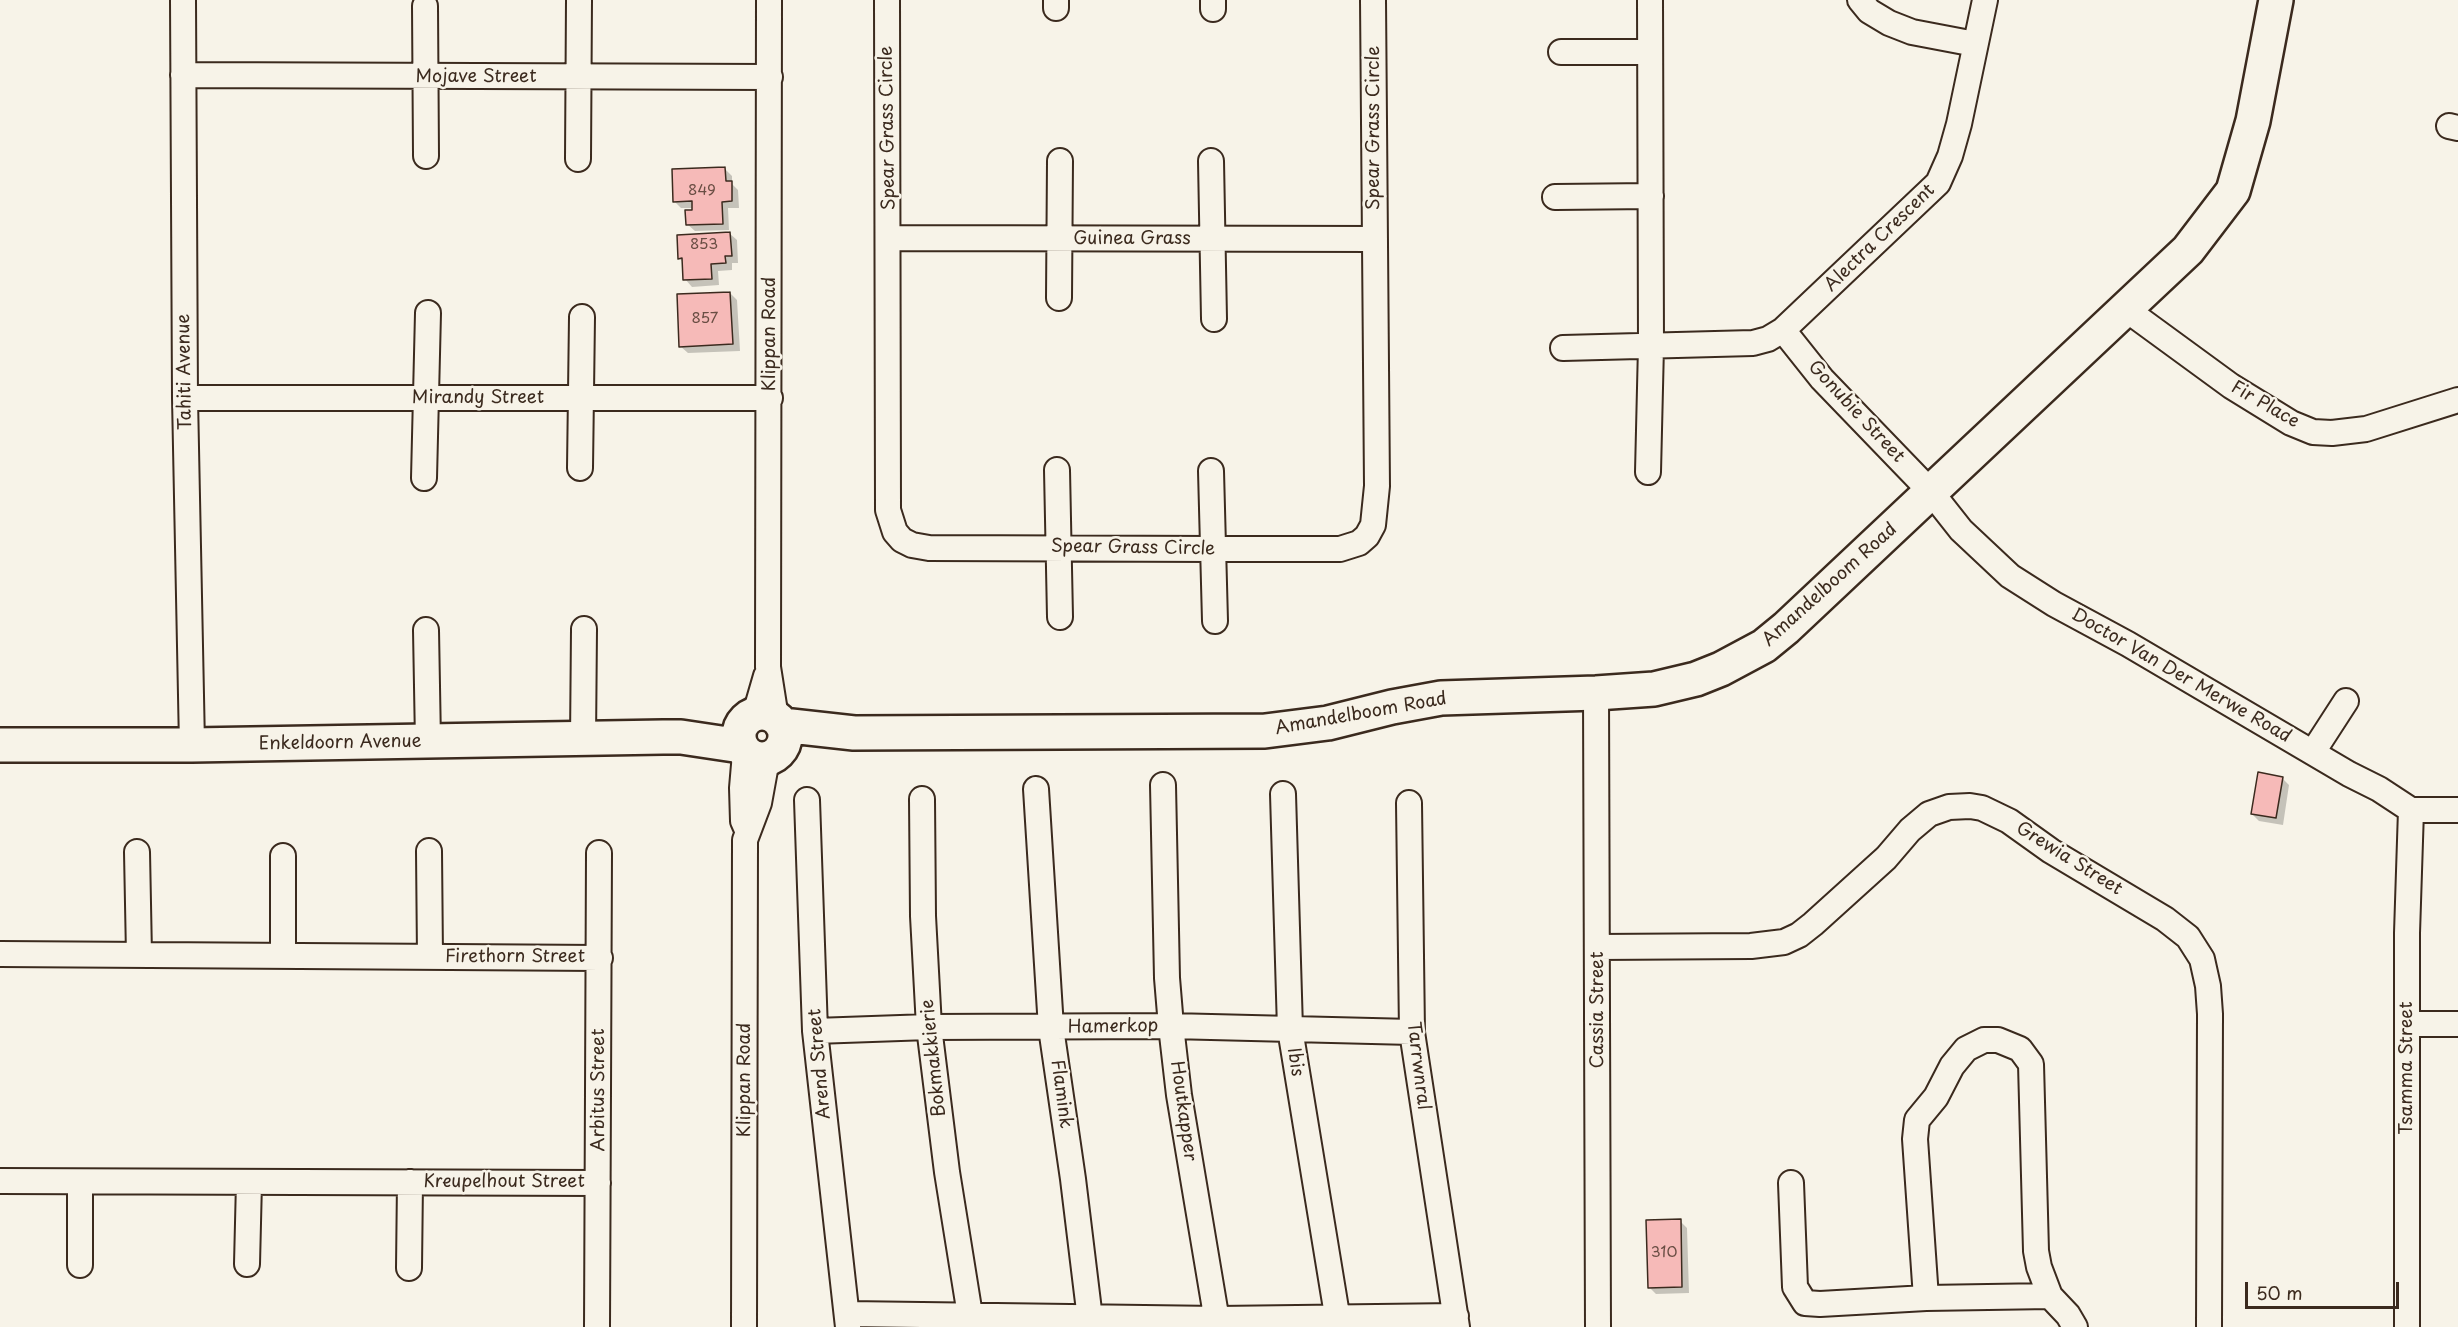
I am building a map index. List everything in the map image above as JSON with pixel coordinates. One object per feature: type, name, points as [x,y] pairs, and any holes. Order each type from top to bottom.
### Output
[{"type":"street","name":"Tahiti Avenue","points":[[183,0],[185,398],[192,745]]},
{"type":"street","points":[[578,159],[579,0]]},
{"type":"street","name":"Klippan Road","points":[[744,1327],[745,840],[759,803],[761,736],[768,668],[769,0]]},
{"type":"street","name":"Spear Grass Circle","points":[[887,0],[888,510],[895,532],[902,540],[912,545],[929,548],[1214,549],[1341,549],[1359,543],[1367,536],[1373,525],[1377,486],[1373,0]]},
{"type":"street","points":[[1647,472],[1651,346],[1650,0]]},
{"type":"street","points":[[1860,0],[1869,11],[1912,32],[1975,44]]},
{"type":"street","name":"Alectra Crescent","points":[[1563,348],[1753,343],[1768,339],[1784,330],[1938,183],[1950,156],[1959,124],[1985,0]]},
{"type":"street","name":"Amandelboom Road","points":[[761,736],[854,733],[1254,732],[1328,723],[1441,698],[1654,689],[1696,679],[1721,669],[1764,646],[1802,614],[2127,310],[2188,250],[2233,191],[2253,121],[2276,0]]},
{"type":"street","points":[[425,6],[426,156]]},
{"type":"street","points":[[1561,52],[1650,52]]},
{"type":"street","name":"Mojave Street","points":[[183,75],[770,77]]},
{"type":"street","points":[[1059,298],[1060,161]]},
{"type":"street","points":[[1211,161],[1214,320]]},
{"type":"street","points":[[1555,196],[1651,196]]},
{"type":"street","name":"Guinea Grass","points":[[889,238],[1375,239]]},
{"type":"street","name":"Fir Place","points":[[2127,310],[2231,386],[2291,423],[2313,432],[2332,433],[2366,429],[2458,400]]},
{"type":"street","points":[[424,478],[424,398],[428,313]]},
{"type":"street","points":[[579,468],[582,317]]},
{"type":"street","name":"Gonubie Street","points":[[1784,330],[1822,379],[1931,492]]},
{"type":"street","name":"Mirandy Street","points":[[185,398],[770,398]]},
{"type":"street","points":[[1057,470],[1060,617]]},
{"type":"street","points":[[1211,471],[1215,621]]},
{"type":"street","name":"Doctor Van Der Merwe Road","points":[[1931,492],[1961,530],[2010,576],[2054,604],[2120,639],[2349,774],[2379,789],[2411,810]]},
{"type":"street","points":[[583,740],[584,629]]},
{"type":"street","points":[[426,630],[428,742]]},
{"type":"street","name":"Cassia Street","points":[[1596,693],[1598,1327]]},
{"type":"street","points":[[2313,752],[2346,701]]},
{"type":"street","name":"Enkeldoorn Avenue","points":[[0,745],[192,745],[761,736]]},
{"type":"street","name":"Houtkapper","points":[[1163,785],[1167,978],[1171,1026],[1179,1095],[1218,1323]]},
{"type":"street","name":"Flamink","points":[[1036,789],[1051,1028],[1073,1179],[1090,1322]]},
{"type":"street","name":"Ibis","points":[[1283,794],[1290,1029],[1338,1322]]},
{"type":"street","name":"Bokmakkierie","points":[[922,799],[923,916],[929,1027],[947,1172],[970,1315]]},
{"type":"street","name":"Arend Street","points":[[807,800],[815,1031],[848,1320]]},
{"type":"street","name":"Tarrwnral","points":[[1408,802],[1412,1032],[1457,1321]]},
{"type":"street","name":"Grewia Street","points":[[1598,947],[1751,946],[1784,942],[1799,935],[1813,924],[1886,858],[1910,830],[1929,814],[1949,807],[1982,808],[2009,821],[2051,851],[2165,919],[2188,938],[2202,959],[2208,986],[2210,1014],[2209,1327]]},
{"type":"street","points":[[2411,810],[2458,810]]},
{"type":"street","name":"Tsamma Street","points":[[2407,1327],[2407,933],[2411,810]]},
{"type":"street","name":"Firethorn Street","points":[[429,851],[430,957]]},
{"type":"street","points":[[137,852],[139,955]]},
{"type":"street","name":"Arbitus Street","points":[[597,1327],[599,853]]},
{"type":"street","points":[[283,956],[284,856]]},
{"type":"street","name":"Firethorn Street","points":[[0,954],[600,958]]},
{"type":"street","points":[[2408,1024],[2458,1024]]},
{"type":"street","name":"Hamerkop","points":[[815,1031],[929,1027],[1171,1026],[1412,1032]]},
{"type":"street","points":[[1926,1298],[1915,1138],[1917,1120],[1935,1097],[1961,1054],[1976,1043],[1993,1039],[2020,1049],[2027,1057],[2032,1069],[2036,1251],[2040,1273],[2050,1296],[2068,1315],[2075,1327]]},
{"type":"street","name":"Kreupelhout Street","points":[[0,1181],[598,1183]]},
{"type":"street","points":[[80,1182],[80,1265]]},
{"type":"street","points":[[247,1264],[249,1182]]},
{"type":"street","name":"Kreupelhout Street","points":[[409,1268],[410,1182]]},
{"type":"street","points":[[1791,1184],[1795,1287],[1804,1303],[2050,1296]]},
{"type":"street","points":[[848,1320],[970,1315],[1090,1322],[1457,1321]]},
{"type":"building","points":[[725,167],[726,181],[732,181],[732,201],[722,202],[723,224],[686,225],[685,210],[692,210],[692,201],[673,202],[672,169]]},
{"type":"building","points":[[730,232],[732,256],[725,256],[726,263],[711,264],[712,279],[683,280],[682,258],[678,259],[677,235]]},
{"type":"building","points":[[730,292],[733,344],[679,347],[677,294]]},
{"type":"building","points":[[2258,772],[2283,777],[2276,818],[2251,814]]},
{"type":"building","points":[[1681,1219],[1682,1287],[1648,1288],[1646,1220]]}]
